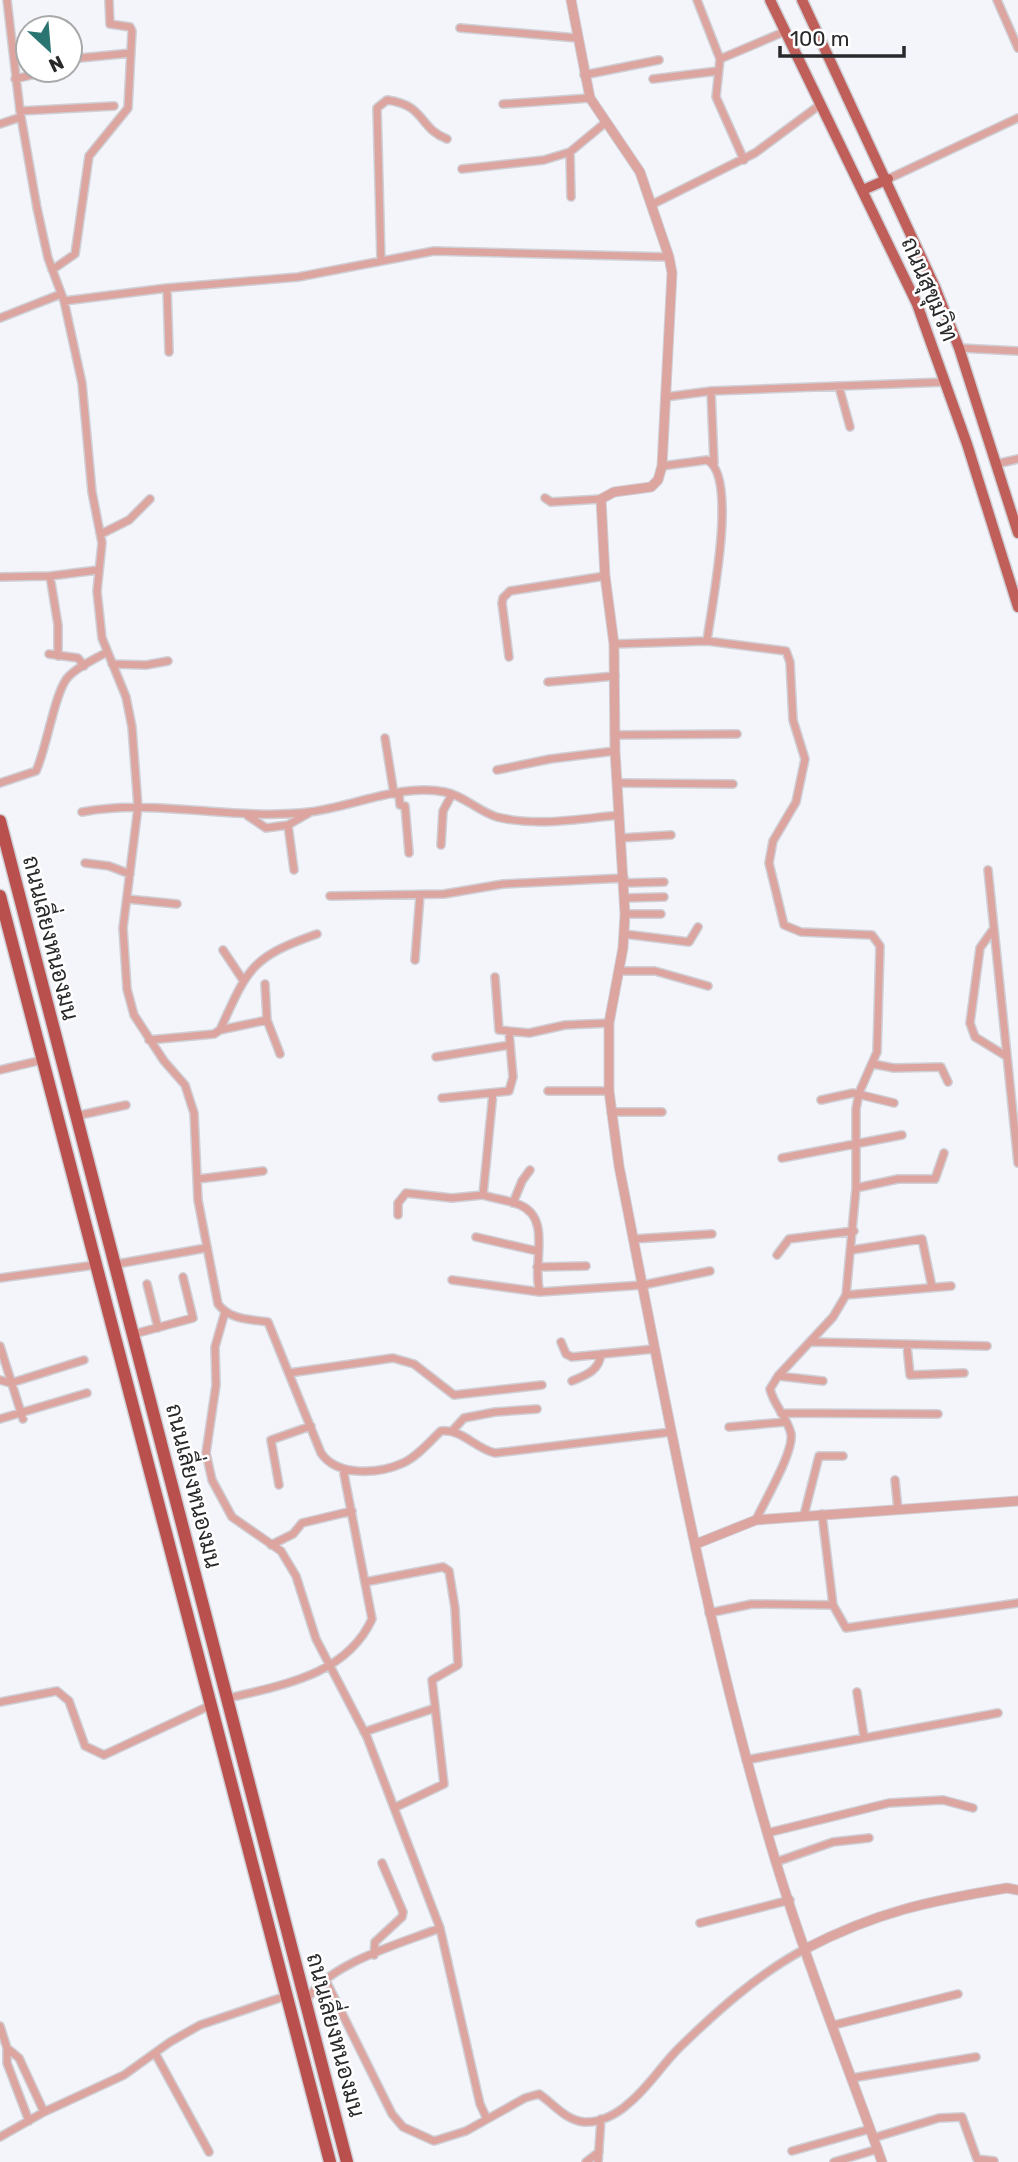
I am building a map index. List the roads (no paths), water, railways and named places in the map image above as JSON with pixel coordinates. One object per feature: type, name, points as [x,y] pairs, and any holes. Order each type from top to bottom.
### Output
[{"type":"highway","name":"ถนนเลี่ยงหนองมน","points":[[0,821],[117,1264],[225,1699],[347,2162]]},
{"type":"highway","name":"ถนนเลี่ยงหนองมน","points":[[0,895],[94,1265],[330,2162]]},
{"type":"highway","points":[[141,1442],[160,1437]]},
{"type":"highway","points":[[327,2149],[343,2144]]},
{"type":"main road","name":"ถนนสุขุมวิท","points":[[771,0],[917,304],[946,382],[1018,607]]},
{"type":"main road","name":"ถนนสุขุมวิท","points":[[802,0],[888,179],[959,348],[996,464],[1013,498],[1018,533]]},
{"type":"main road","points":[[863,190],[888,179]]},
{"type":"street","points":[[7,0],[14,69]]},
{"type":"street","points":[[52,270],[75,254],[89,156],[128,108],[132,29],[110,24],[109,0]]},
{"type":"street","points":[[545,498],[551,502],[601,499],[614,492],[652,487],[658,480],[662,466],[671,273],[669,257],[640,172],[590,98],[571,0]]},
{"type":"street","points":[[697,0],[720,59],[716,97],[744,160]]},
{"type":"street","points":[[997,0],[1018,48]]},
{"type":"street","points":[[460,28],[577,38]]},
{"type":"street","points":[[720,59],[786,31]]},
{"type":"street","points":[[84,57],[131,52]]},
{"type":"street","points":[[584,75],[659,60]]},
{"type":"street","points":[[653,79],[718,71]]},
{"type":"street","points":[[16,84],[52,270],[62,298],[82,383],[92,492],[101,534],[98,570],[102,638],[126,696],[130,717],[138,807],[123,928],[127,989],[134,1015],[149,1040],[185,1085],[194,1112],[206,1248],[218,1304],[225,1312],[268,1322],[328,1463],[343,1469],[376,1470],[404,1462],[441,1431],[453,1430],[483,1450],[495,1453],[671,1433]]},
{"type":"street","points":[[503,104],[590,98]]},
{"type":"street","points":[[381,260],[377,108],[387,100],[407,104],[418,111],[434,132],[447,139]]},
{"type":"street","points":[[653,204],[744,160],[821,104]]},
{"type":"street","points":[[0,124],[20,114],[114,106]]},
{"type":"street","points":[[888,179],[1018,118]]},
{"type":"street","points":[[462,169],[527,164],[570,152],[605,123]]},
{"type":"street","points":[[570,152],[571,197]]},
{"type":"street","points":[[0,318],[62,298],[298,277],[433,251],[669,257]]},
{"type":"street","points":[[167,288],[169,352]]},
{"type":"street","points":[[959,348],[1018,351]]},
{"type":"street","points":[[665,397],[711,391],[946,382]]},
{"type":"street","points":[[839,387],[850,427]]},
{"type":"street","points":[[707,641],[723,510],[719,477],[714,463],[711,391]]},
{"type":"street","points":[[996,464],[1018,459]]},
{"type":"street","points":[[662,466],[707,460],[714,463]]},
{"type":"street","points":[[101,534],[128,520],[150,499]]},
{"type":"street","points":[[601,499],[605,576],[614,644],[615,751],[625,914],[619,971],[609,1023],[611,1112],[671,1433],[709,1613],[746,1760],[805,1949],[882,2162]]},
{"type":"street","points":[[0,577],[50,576],[98,570]]},
{"type":"street","points":[[50,576],[58,625],[58,656]]},
{"type":"street","points":[[509,657],[502,603],[505,595],[510,591],[605,576]]},
{"type":"street","points":[[614,644],[707,641],[786,651],[790,662],[793,720],[805,759],[796,802],[773,841],[769,863],[784,925],[801,932],[872,935],[880,946],[877,1052],[859,1093],[856,1188],[846,1295],[834,1317],[778,1377],[771,1389],[791,1444],[756,1520]]},
{"type":"street","points":[[0,783],[36,771],[44,755],[63,684],[84,666],[107,652]]},
{"type":"street","points":[[49,654],[78,658],[84,666]]},
{"type":"street","points":[[112,664],[146,665],[168,661]]},
{"type":"street","points":[[548,682],[615,676]]},
{"type":"street","points":[[615,735],[737,734]]},
{"type":"street","points":[[385,738],[400,805],[405,806],[409,853]]},
{"type":"street","points":[[496,770],[615,751]]},
{"type":"street","points":[[617,783],[733,784]]},
{"type":"street","points":[[82,812],[113,806],[248,815],[310,812],[397,794],[446,792],[496,817],[541,822],[619,815]]},
{"type":"street","points":[[441,845],[443,811],[452,794]]},
{"type":"street","points":[[248,815],[266,828],[288,825],[310,812]]},
{"type":"street","points":[[288,825],[294,870]]},
{"type":"street","points":[[620,838],[671,835]]},
{"type":"street","points":[[85,863],[109,866],[130,874]]},
{"type":"street","points":[[988,870],[992,931],[1018,1163]]},
{"type":"street","points":[[330,896],[455,893],[503,884],[664,882]]},
{"type":"street","points":[[415,960],[420,895]]},
{"type":"street","points":[[624,898],[664,897]]},
{"type":"street","points":[[127,899],[177,904]]},
{"type":"street","points":[[625,914],[661,914]]},
{"type":"street","points":[[624,934],[690,942],[698,927]]},
{"type":"street","points":[[992,931],[980,948],[970,1023],[975,1037],[1006,1056]]},
{"type":"street","points":[[220,1030],[243,980],[254,965],[277,948],[317,934]]},
{"type":"street","points":[[223,950],[243,980]]},
{"type":"street","points":[[619,971],[655,971],[708,986]]},
{"type":"street","points":[[495,977],[499,1030],[529,1033],[565,1025],[609,1023]]},
{"type":"street","points":[[265,984],[267,1020],[280,1054]]},
{"type":"street","points":[[149,1040],[191,1038],[267,1020]]},
{"type":"street","points":[[442,1098],[509,1091],[513,1077],[509,1032]]},
{"type":"street","points":[[436,1056],[510,1045]]},
{"type":"street","points":[[0,1070],[43,1060]]},
{"type":"street","points":[[873,1064],[894,1068],[941,1067],[948,1082]]},
{"type":"street","points":[[548,1091],[609,1091]]},
{"type":"street","points":[[483,1195],[493,1093]]},
{"type":"street","points":[[821,1100],[859,1093],[894,1102]]},
{"type":"street","points":[[76,1116],[126,1105]]},
{"type":"street","points":[[611,1112],[662,1112]]},
{"type":"street","points":[[782,1158],[857,1146],[902,1135]]},
{"type":"street","points":[[856,1188],[898,1179],[935,1179],[944,1153]]},
{"type":"street","points":[[513,1203],[530,1170]]},
{"type":"street","points":[[198,1179],[263,1171]]},
{"type":"street","points":[[398,1215],[398,1203],[406,1192],[452,1198],[483,1195],[513,1203],[534,1214],[539,1225],[537,1267],[540,1292]]},
{"type":"street","points":[[777,1255],[789,1239],[853,1231]]},
{"type":"street","points":[[633,1239],[712,1234]]},
{"type":"street","points":[[476,1237],[537,1251]]},
{"type":"street","points":[[852,1250],[922,1239],[932,1287]]},
{"type":"street","points":[[117,1264],[206,1248]]},
{"type":"street","points":[[0,1278],[94,1265]]},
{"type":"street","points":[[537,1267],[586,1266]]},
{"type":"street","points":[[452,1280],[540,1292],[643,1285],[710,1271]]},
{"type":"street","points":[[134,1334],[193,1318],[183,1277]]},
{"type":"street","points":[[147,1284],[158,1328]]},
{"type":"street","points":[[846,1295],[951,1286]]},
{"type":"street","points":[[225,1312],[215,1348],[216,1385],[206,1453],[212,1480],[232,1517],[281,1551],[296,1576],[316,1639],[364,1732],[396,1807],[440,1928],[480,2104],[487,2119]]},
{"type":"street","points":[[561,1342],[566,1354],[572,1357],[654,1349]]},
{"type":"street","points":[[812,1342],[987,1346]]},
{"type":"street","points":[[0,1346],[21,1416]]},
{"type":"street","points":[[907,1346],[910,1375],[964,1373]]},
{"type":"street","points":[[572,1381],[590,1374],[600,1364],[601,1354]]},
{"type":"street","points":[[289,1373],[393,1359],[414,1364],[454,1395],[542,1385]]},
{"type":"street","points":[[0,1380],[11,1383],[84,1360]]},
{"type":"street","points":[[778,1377],[824,1381]]},
{"type":"street","points":[[0,1419],[21,1416],[87,1393]]},
{"type":"street","points":[[453,1430],[464,1418],[495,1412],[537,1409]]},
{"type":"street","points":[[781,1413],[938,1415]]},
{"type":"street","points":[[729,1427],[785,1422]]},
{"type":"street","points":[[279,1485],[271,1440],[311,1426]]},
{"type":"street","points":[[804,1515],[819,1456],[843,1456]]},
{"type":"street","points":[[225,1699],[277,1686],[331,1667],[365,1636],[372,1619],[343,1469]]},
{"type":"street","points":[[895,1480],[898,1510]]},
{"type":"street","points":[[696,1544],[756,1520],[1018,1501]]},
{"type":"street","points":[[271,1545],[293,1534],[302,1523],[352,1511]]},
{"type":"street","points":[[822,1514],[833,1605],[846,1628],[1018,1603]]},
{"type":"street","points":[[365,1581],[443,1567],[449,1572],[455,1608],[458,1665],[432,1680],[444,1784],[396,1807]]},
{"type":"street","points":[[709,1613],[752,1604],[833,1605]]},
{"type":"street","points":[[0,1702],[57,1691],[69,1701],[85,1746],[104,1755],[209,1706]]},
{"type":"street","points":[[857,1692],[864,1737]]},
{"type":"street","points":[[364,1732],[435,1708]]},
{"type":"street","points":[[746,1760],[998,1713]]},
{"type":"street","points":[[767,1833],[889,1803],[943,1800],[973,1808]]},
{"type":"street","points":[[776,1862],[833,1842],[869,1838]]},
{"type":"street","points":[[373,1955],[375,1942],[402,1917],[403,1912],[382,1863]]},
{"type":"street","points":[[325,1979],[392,2114],[403,2127],[434,2141],[466,2131],[525,2098],[539,2094],[567,2117],[585,2122],[601,2119],[627,2105],[678,2049],[772,1966],[852,1924],[928,1901],[1007,1888],[1018,1890]]},
{"type":"street","points":[[699,1923],[790,1900]]},
{"type":"street","points":[[306,2001],[314,1987],[338,1970],[440,1928]]},
{"type":"street","points":[[834,2025],[958,1994]]},
{"type":"street","points":[[0,2137],[44,2112],[124,2076],[200,2025],[286,1996]]},
{"type":"street","points":[[0,2026],[7,2048],[3,2064],[29,2121]]},
{"type":"street","points":[[7,2048],[19,2058],[44,2112]]},
{"type":"street","points":[[155,2053],[209,2152]]},
{"type":"street","points":[[852,2078],[976,2057]]},
{"type":"street","points":[[3,2064],[19,2058]]},
{"type":"street","points":[[792,2151],[939,2118],[962,2117],[972,2154],[976,2159],[994,2161]]},
{"type":"street","points":[[598,2162],[601,2119]]},
{"type":"street","points":[[834,2162],[878,2149]]},
{"type":"street","points":[[586,2162],[598,2152]]}]
